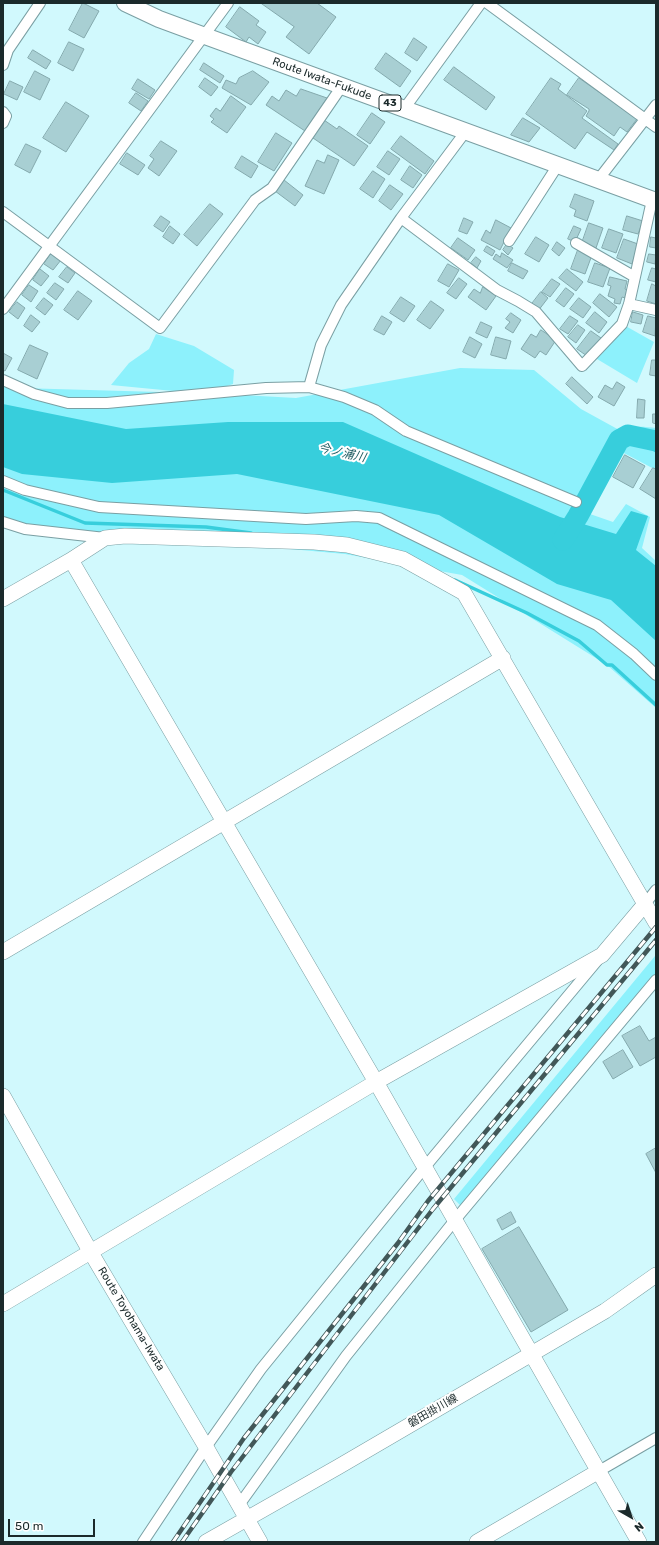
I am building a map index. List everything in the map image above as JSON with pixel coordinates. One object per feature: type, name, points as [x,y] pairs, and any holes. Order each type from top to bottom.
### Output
[{"type":"main road","name":"Route Iwata-Fukude","points":[[125,3],[159,19],[654,201]]},
{"type":"street","points":[[3,65],[8,50],[40,3]]},
{"type":"street","points":[[3,309],[228,3]]},
{"type":"street","points":[[404,109],[481,3]]},
{"type":"street","points":[[487,3],[656,128]]},
{"type":"street","points":[[3,212],[160,328],[255,200],[272,188],[342,86]]},
{"type":"street","points":[[598,180],[656,105]]},
{"type":"street","points":[[3,112],[6,116],[3,123]]},
{"type":"street","points":[[309,387],[321,345],[341,305],[401,218],[466,131]]},
{"type":"street","points":[[510,241],[558,165]]},
{"type":"street","points":[[401,218],[496,290],[536,312],[582,366],[622,324],[654,201]]},
{"type":"street","points":[[576,243],[635,277]]},
{"type":"street","points":[[628,304],[656,310]]},
{"type":"street","points":[[3,380],[34,394],[68,403],[107,403],[266,388],[309,387],[344,396],[375,410],[406,431],[576,502]]},
{"type":"street","points":[[3,481],[25,490],[99,507],[306,519],[356,516],[379,518],[597,625],[634,654],[656,675]]},
{"type":"street","points":[[3,522],[25,529],[105,538],[125,536],[314,542],[347,545],[403,559],[464,593],[656,924]]},
{"type":"street","points":[[3,599],[71,560],[105,538]]},
{"type":"street","points":[[71,560],[376,1082],[639,1542]]},
{"type":"street","points":[[3,952],[503,658]]},
{"type":"street","points":[[143,1542],[206,1447],[261,1369],[425,1167],[656,890]]},
{"type":"street","points":[[3,1304],[376,1082],[602,955]]},
{"type":"street","points":[[239,1505],[346,1356],[455,1220],[656,980]]},
{"type":"street","name":"Route Toyohama-Iwata","points":[[3,1096],[90,1251],[206,1447],[260,1542]]},
{"type":"street","name":"磐田掛川線","points":[[206,1542],[605,1311],[656,1275]]},
{"type":"street","points":[[478,1542],[656,1438]]},
{"type":"shaded area","points":[[622,324],[654,342],[637,383],[592,356]]},
{"type":"shaded area","points":[[156,334],[194,346],[234,370],[233,384],[206,393],[296,398],[460,368],[534,370],[581,409],[621,431],[634,427],[656,428],[656,470],[622,452],[590,514],[613,522],[626,504],[650,517],[642,548],[656,561],[656,708],[607,665],[462,575],[345,554],[104,532],[46,532],[3,520],[3,381],[20,388],[194,393],[111,385],[129,363],[149,349]]},
{"type":"shaded area","points":[[655,956],[656,980],[464,1209],[454,1199]]},
{"type":"water","name":"今ノ浦川","points":[[3,404],[126,429],[228,422],[343,422],[560,517],[616,534],[631,511],[648,516],[636,550],[656,566],[656,641],[611,600],[557,584],[439,515],[237,474],[112,483],[22,474],[3,467]]},
{"type":"water","points":[[634,437],[656,438],[656,453]]},
{"type":"building","points":[[83,3],[99,11],[84,38],[69,30]]},
{"type":"building","points":[[261,3],[317,3],[336,17],[309,54],[286,37],[294,27]]},
{"type":"building","points":[[240,7],[259,21],[256,25],[266,32],[258,44],[249,37],[246,42],[226,27]]},
{"type":"building","points":[[414,38],[427,47],[417,61],[405,53]]},
{"type":"building","points":[[69,42],[84,49],[73,71],[58,63]]},
{"type":"building","points":[[33,50],[51,61],[46,69],[28,58]]},
{"type":"building","points":[[386,53],[411,71],[400,87],[375,69]]},
{"type":"building","points":[[204,63],[224,76],[220,83],[200,70]]},
{"type":"building","points":[[454,67],[495,97],[486,110],[444,80]]},
{"type":"building","points":[[35,71],[50,79],[40,100],[24,92]]},
{"type":"building","points":[[253,71],[269,82],[251,105],[222,88],[226,80],[236,84],[239,78]]},
{"type":"building","points":[[205,78],[218,87],[211,96],[199,87]]},
{"type":"building","points":[[551,78],[561,84],[558,89],[587,111],[582,118],[618,144],[614,150],[587,132],[575,149],[526,114]]},
{"type":"building","points":[[579,78],[637,119],[627,132],[620,127],[614,136],[586,116],[589,109],[567,95]]},
{"type":"building","points":[[138,79],[155,90],[149,99],[132,89]]},
{"type":"building","points":[[10,81],[23,87],[17,100],[4,94]]},
{"type":"building","points":[[301,89],[327,98],[305,131],[266,105],[272,96],[279,101],[286,90],[296,96]]},
{"type":"building","points":[[136,93],[148,101],[141,111],[129,103]]},
{"type":"building","points":[[231,96],[246,107],[227,133],[211,122],[214,119],[210,116],[216,108],[220,111]]},
{"type":"building","points":[[66,102],[89,116],[66,152],[43,138]]},
{"type":"building","points":[[372,113],[385,122],[370,144],[357,135]]},
{"type":"building","points":[[523,118],[540,128],[529,142],[511,135]]},
{"type":"building","points":[[324,120],[337,129],[339,126],[368,146],[354,166],[313,138]]},
{"type":"building","points":[[276,133],[292,143],[274,171],[258,162]]},
{"type":"building","points":[[401,136],[434,161],[425,174],[391,149]]},
{"type":"building","points":[[161,141],[177,151],[159,176],[148,168],[154,159],[150,156]]},
{"type":"building","points":[[26,144],[41,151],[30,173],[15,165]]},
{"type":"building","points":[[388,151],[400,159],[389,175],[377,167]]},
{"type":"building","points":[[127,153],[145,165],[138,175],[120,164]]},
{"type":"building","points":[[328,155],[339,160],[324,194],[305,186],[317,160],[324,163]]},
{"type":"building","points":[[242,156],[258,166],[251,178],[235,168]]},
{"type":"building","points":[[410,166],[422,175],[413,188],[401,180]]},
{"type":"building","points":[[373,171],[385,179],[373,198],[360,189]]},
{"type":"building","points":[[284,180],[303,195],[295,206],[275,191]]},
{"type":"building","points":[[390,185],[403,194],[391,210],[379,201]]},
{"type":"building","points":[[575,194],[594,201],[587,221],[574,216],[576,210],[570,207]]},
{"type":"building","points":[[210,204],[223,214],[197,246],[184,235]]},
{"type":"building","points":[[161,216],[170,222],[163,232],[154,226]]},
{"type":"building","points":[[627,216],[643,221],[638,234],[623,230]]},
{"type":"building","points":[[464,218],[473,222],[467,234],[459,231]]},
{"type":"building","points":[[496,220],[511,228],[500,250],[481,240],[486,230],[490,233]]},
{"type":"building","points":[[589,223],[603,228],[596,248],[582,243]]},
{"type":"building","points":[[170,226],[180,234],[173,244],[163,237]]},
{"type":"building","points":[[574,226],[581,229],[575,242],[568,239]]},
{"type":"building","points":[[609,229],[623,234],[616,253],[602,248]]},
{"type":"building","points":[[536,237],[549,245],[539,262],[525,254]]},
{"type":"building","points":[[651,237],[656,238],[656,248],[650,247]]},
{"type":"building","points":[[458,238],[475,250],[468,260],[451,248]]},
{"type":"building","points":[[624,239],[638,244],[632,264],[617,258]]},
{"type":"building","points":[[557,242],[565,248],[559,256],[552,250]]},
{"type":"building","points":[[507,244],[513,248],[508,255],[503,250]]},
{"type":"building","points":[[487,246],[495,251],[492,256],[484,251]]},
{"type":"building","points":[[578,250],[592,255],[585,274],[571,269]]},
{"type":"building","points":[[52,253],[61,260],[53,270],[44,264]]},
{"type":"building","points":[[502,253],[513,260],[507,268],[493,259],[496,254],[500,257]]},
{"type":"building","points":[[649,254],[656,255],[655,264],[647,262]]},
{"type":"building","points":[[476,257],[481,261],[477,268],[471,263]]},
{"type":"building","points":[[512,263],[528,271],[523,279],[508,271]]},
{"type":"building","points":[[595,263],[610,268],[603,287],[588,282]]},
{"type":"building","points":[[448,264],[459,270],[449,287],[438,281]]},
{"type":"building","points":[[67,267],[75,273],[68,283],[59,277]]},
{"type":"building","points":[[652,268],[656,269],[656,282],[648,280]]},
{"type":"building","points":[[40,269],[49,276],[41,286],[33,280]]},
{"type":"building","points":[[567,269],[583,282],[576,291],[559,278]]},
{"type":"building","points":[[610,277],[627,281],[625,298],[622,297],[620,304],[614,303],[615,299],[608,296],[611,286],[608,285]]},
{"type":"building","points":[[459,278],[467,284],[456,299],[447,293]]},
{"type":"building","points":[[552,279],[560,284],[550,297],[542,292]]},
{"type":"building","points":[[55,283],[64,289],[56,300],[47,293]]},
{"type":"building","points":[[652,284],[656,286],[656,304],[647,301]]},
{"type":"building","points":[[29,285],[38,291],[31,302],[22,295]]},
{"type":"building","points":[[483,287],[496,296],[486,310],[468,297],[474,289],[480,293]]},
{"type":"building","points":[[566,288],[574,294],[564,307],[556,301]]},
{"type":"building","points":[[78,291],[92,301],[78,320],[64,310]]},
{"type":"building","points":[[541,292],[548,298],[538,311],[531,305]]},
{"type":"building","points":[[600,294],[617,307],[609,317],[593,303]]},
{"type":"building","points":[[401,297],[415,306],[404,322],[390,313]]},
{"type":"building","points":[[44,298],[53,305],[45,315],[36,308]]},
{"type":"building","points":[[579,298],[591,307],[583,318],[570,309]]},
{"type":"building","points":[[431,301],[444,310],[430,329],[417,320]]},
{"type":"building","points":[[17,302],[25,308],[18,319],[9,312]]},
{"type":"building","points":[[595,312],[607,322],[599,333],[586,323]]},
{"type":"building","points":[[633,312],[643,315],[641,324],[631,322]]},
{"type":"building","points":[[511,313],[521,320],[513,333],[505,328],[510,322],[506,319]]},
{"type":"building","points":[[31,315],[40,322],[32,332],[24,326]]},
{"type":"building","points":[[382,316],[392,322],[384,335],[374,330]]},
{"type":"building","points":[[570,316],[578,321],[568,334],[560,329]]},
{"type":"building","points":[[648,316],[656,318],[655,336],[643,332]]},
{"type":"building","points":[[481,322],[492,327],[487,338],[476,333]]},
{"type":"building","points":[[578,325],[585,330],[576,343],[568,337]]},
{"type":"building","points":[[541,330],[556,340],[546,355],[540,351],[535,358],[521,349],[531,334],[536,337]]},
{"type":"building","points":[[591,331],[601,338],[587,356],[577,349]]},
{"type":"building","points":[[470,337],[482,344],[475,358],[463,352]]},
{"type":"building","points":[[496,337],[511,341],[506,359],[491,355]]},
{"type":"building","points":[[30,345],[48,353],[37,379],[18,370]]},
{"type":"building","points":[[3,353],[12,358],[5,371],[3,370]]},
{"type":"building","points":[[652,360],[656,360],[656,376],[650,375]]},
{"type":"building","points":[[572,377],[593,397],[587,404],[566,384]]},
{"type":"building","points":[[617,382],[625,387],[614,406],[598,397],[605,385],[612,389]]},
{"type":"building","points":[[638,399],[645,400],[644,418],[637,418]]},
{"type":"building","points":[[653,414],[656,414],[656,424],[653,423]]},
{"type":"building","points":[[625,455],[645,466],[633,488],[613,477]]},
{"type":"building","points":[[653,468],[656,469],[656,499],[640,489]]},
{"type":"building","points":[[640,1026],[649,1041],[656,1037],[656,1057],[640,1066],[622,1036]]},
{"type":"building","points":[[623,1050],[633,1067],[613,1079],[603,1062]]},
{"type":"building","points":[[656,1148],[656,1173],[646,1154]]},
{"type":"building","points":[[511,1212],[516,1222],[502,1230],[497,1220]]},
{"type":"building","points":[[519,1227],[568,1310],[531,1332],[482,1249]]},
{"type":"waterway","points":[[563,540],[578,516],[619,440],[628,435],[656,441]]},
{"type":"waterway","points":[[3,490],[85,523],[206,527],[251,533]]},
{"type":"waterway","points":[[455,580],[527,613],[579,641],[607,665],[612,665],[656,705]]},
{"type":"railway","points":[[173,1542],[244,1438],[398,1243],[428,1201],[656,927]]},
{"type":"railway","points":[[182,1542],[231,1472],[433,1209],[656,940]]}]
